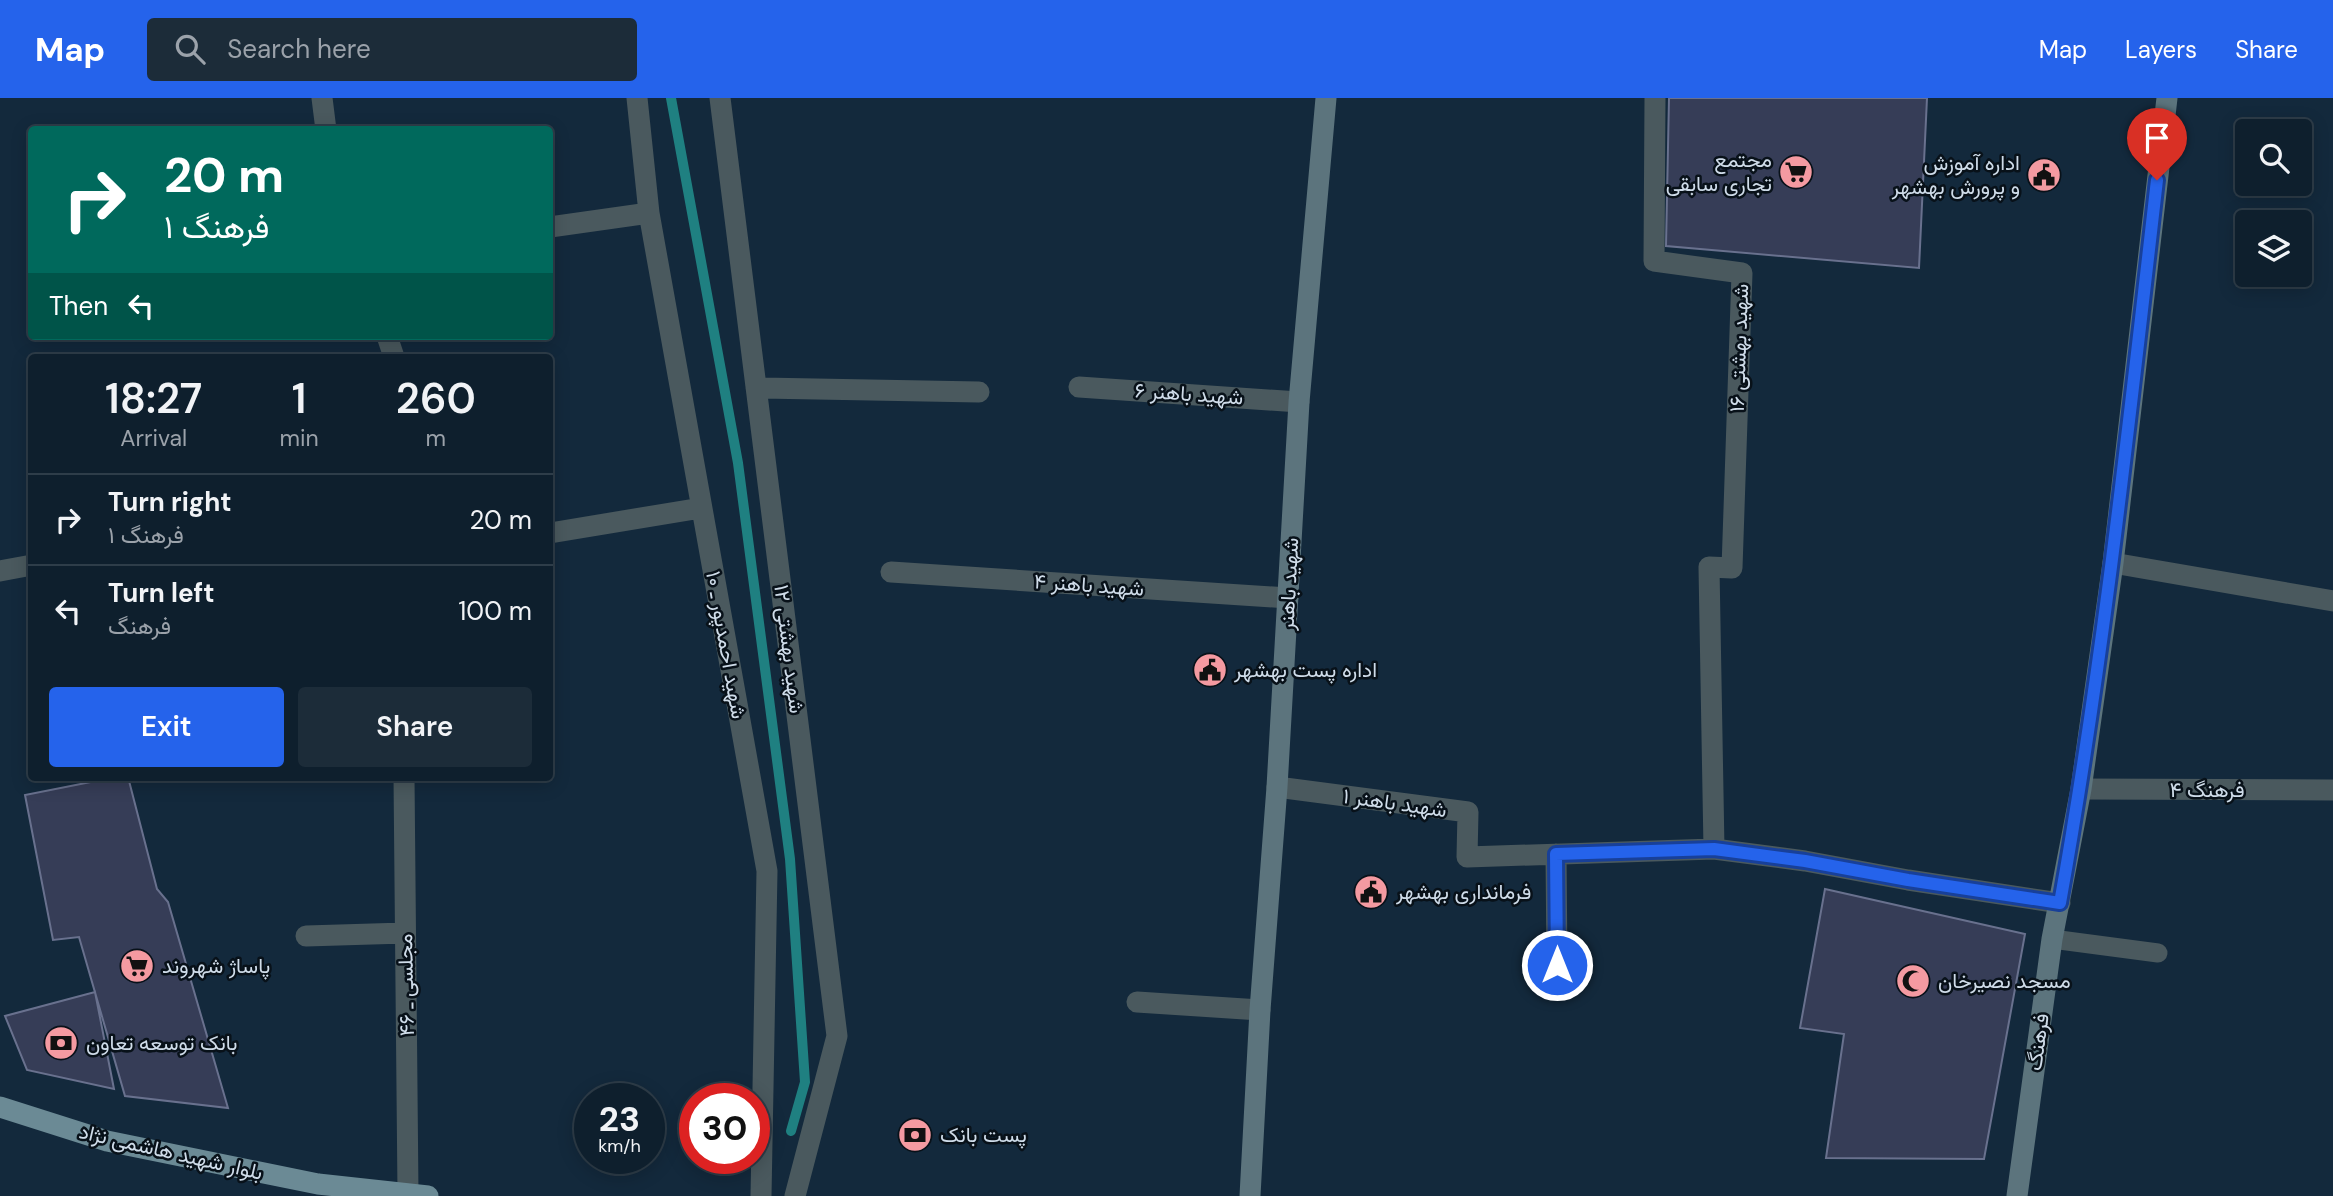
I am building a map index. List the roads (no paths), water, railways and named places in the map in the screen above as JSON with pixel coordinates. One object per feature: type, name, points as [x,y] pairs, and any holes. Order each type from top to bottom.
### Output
[{"type":"main road","name":"بلوار شهید هاشمی نژاد","points":[[0,1107],[107,1141],[318,1184],[418,1195]]},
{"type":"street","points":[[322,98],[326,126]]},
{"type":"street","name":"شهید احمدپور ـ ۱۰","points":[[637,98],[649,213],[767,871],[761,1196]]},
{"type":"street","name":"شهید بهشتی ۱۲","points":[[720,98],[837,1036],[795,1196]]},
{"type":"street","name":"شهید باهنر","points":[[1250,1196],[1299,402],[1326,98]]},
{"type":"street","name":"شهید بهشتی ۱۶","points":[[1655,98],[1654,261],[1742,273],[1732,568],[1709,567],[1714,849]]},
{"type":"street","name":"فرهنگ","points":[[2017,1196],[2052,939],[2081,789],[2113,563],[2167,98]]},
{"type":"street","points":[[553,227],[649,213]]},
{"type":"street","name":"شهید باهنر ۶","points":[[1079,387],[1299,402]]},
{"type":"street","points":[[756,388],[979,392]]},
{"type":"street","points":[[553,533],[701,508]]},
{"type":"street","points":[[2113,563],[2333,601]]},
{"type":"street","points":[[0,571],[28,566]]},
{"type":"street","name":"شهید باهنر ۴","points":[[891,572],[1288,598]]},
{"type":"street","name":"مجلسی ـ ۴۶","points":[[404,781],[405,933],[418,1195]]},
{"type":"street","name":"شهید باهنر ۱","points":[[1277,787],[1468,812],[1466,857],[1556,854]]},
{"type":"street","name":"فرهنگ ۴","points":[[2081,789],[2333,790]]},
{"type":"street","points":[[1557,965],[1556,854],[1714,849],[1805,861],[2060,903]]},
{"type":"street","points":[[306,936],[405,933]]},
{"type":"street","points":[[1137,1002],[1260,1010]]},
{"type":"lane","points":[[2052,939],[2158,953]]},
{"type":"waterway","points":[[671,98],[738,463],[790,859],[805,1082],[791,1131]]},
{"type":"place","name":"مجتمع تجاری سابقی","points":[[1796,172]]},
{"type":"place","name":"اداره آموزش و پرورش بهشهر","points":[[2044,175]]},
{"type":"place","name":"اداره پست بهشهر","points":[[1210,670]]},
{"type":"place","name":"فرمانداری بهشهر","points":[[1371,892]]},
{"type":"place","name":"پاساژ شهروند","points":[[137,966]]},
{"type":"place","name":"مسجد نصیرخان","points":[[1913,981]]},
{"type":"place","name":"بانک توسعه تعاون","points":[[61,1043]]},
{"type":"place","name":"پست بانک","points":[[915,1135]]}]
